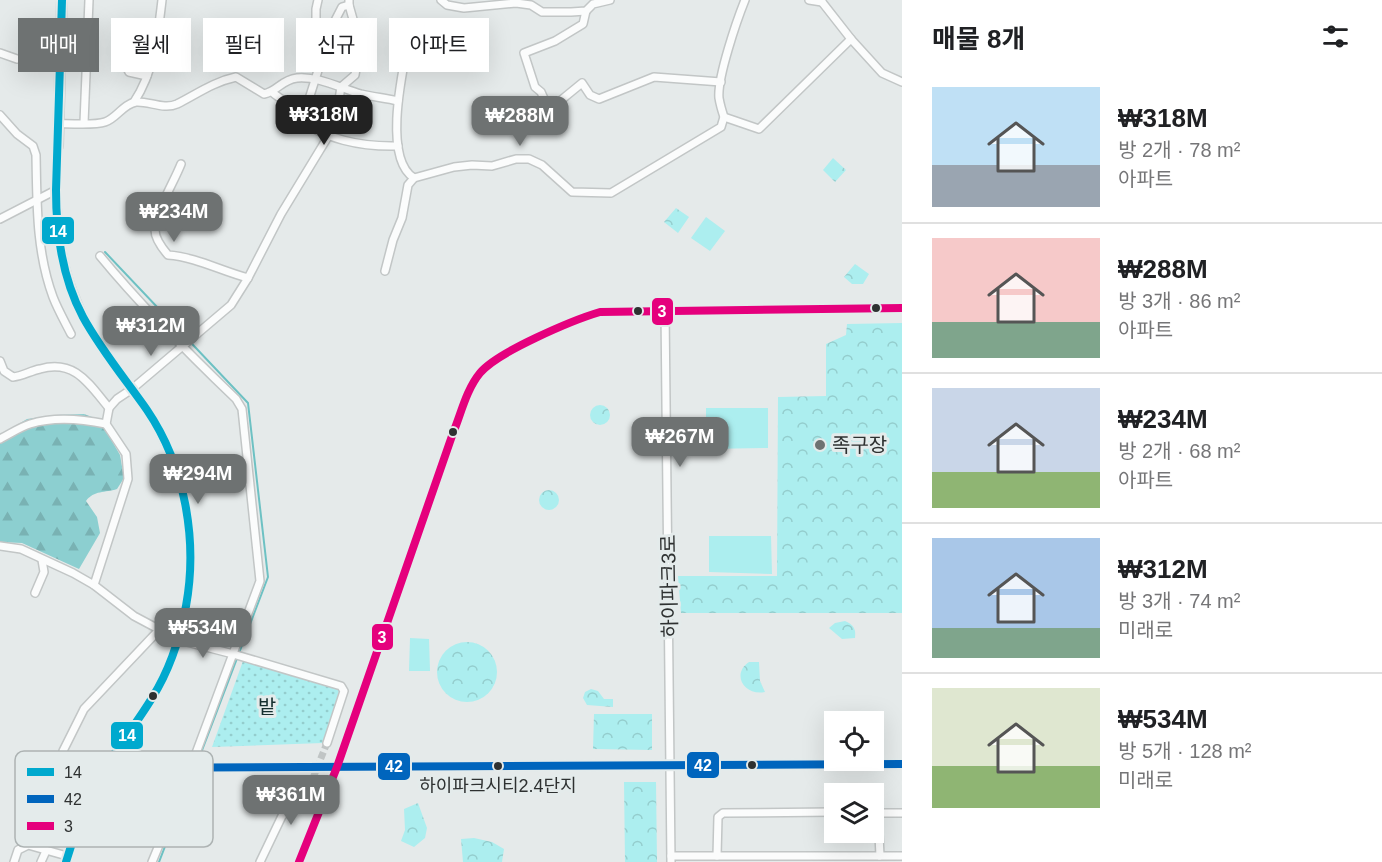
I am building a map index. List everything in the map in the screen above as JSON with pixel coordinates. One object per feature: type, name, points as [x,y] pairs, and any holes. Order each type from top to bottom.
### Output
[{"type":"main road","points":[[62,0],[62,18]]},
{"type":"main road","points":[[58,146],[60,72]]},
{"type":"street","points":[[88,18],[89,0]]},
{"type":"street","points":[[159,18],[162,0]]},
{"type":"street","points":[[316,18],[318,0]]},
{"type":"street","points":[[441,0],[447,5],[464,8],[504,3],[531,5],[542,12],[586,11]]},
{"type":"street","points":[[610,0],[593,4],[586,11],[583,24],[555,41],[524,53],[535,87],[541,92],[549,110],[582,83],[590,95],[599,99],[654,77],[721,82]]},
{"type":"street","points":[[385,271],[393,240],[402,218],[408,185],[414,178],[463,166],[492,166],[516,159],[529,159],[542,165],[572,192],[611,193],[721,127],[724,117],[719,97],[721,82],[745,0]]},
{"type":"street","points":[[809,0],[823,1],[851,39],[882,74],[902,82]]},
{"type":"street","points":[[94,585],[128,479],[126,454],[106,424],[109,408],[231,305],[248,278],[281,214],[329,135],[342,87],[356,75],[360,44],[349,2],[342,7],[336,18]]},
{"type":"street","points":[[724,117],[759,129],[851,39]]},
{"type":"street","points":[[0,52],[18,59]]},
{"type":"street","points":[[84,123],[86,72]]},
{"type":"street","points":[[129,72],[147,76]]},
{"type":"street","points":[[134,102],[149,72]]},
{"type":"street","points":[[302,121],[318,72]]},
{"type":"street","points":[[403,72],[396,124],[399,146],[408,174],[414,178]]},
{"type":"street","points":[[58,124],[103,123],[134,102],[164,106],[175,105],[219,80],[236,77],[264,94],[272,92],[283,82],[297,78],[316,79],[362,94],[398,101]]},
{"type":"street","points":[[272,92],[288,104],[293,113],[302,121],[329,135],[362,144],[399,146]]},
{"type":"street","points":[[0,115],[17,134],[33,146],[36,155],[38,230],[44,264],[53,297],[71,334]]},
{"type":"street","points":[[58,146],[56,190],[58,238],[72,290],[84,318],[148,412],[170,451],[183,492],[191,550],[190,579],[179,640],[153,696],[116,751]]},
{"type":"street","points":[[181,164],[156,221],[154,232],[161,247],[168,255],[185,256],[224,272],[248,278]]},
{"type":"street","points":[[0,219],[56,190]]},
{"type":"street","points":[[100,256],[137,300],[184,345],[236,399],[242,409],[260,581],[197,751]]},
{"type":"street","points":[[299,862],[337,767],[453,433],[469,392],[480,373],[504,355],[578,318],[600,312],[902,308]]},
{"type":"street","name":"하이파크3로","points":[[665,310],[671,859]]},
{"type":"street","points":[[0,361],[4,371],[13,377],[52,366],[67,367],[80,375],[109,408]]},
{"type":"street","points":[[0,439],[30,424],[60,419],[80,419],[106,424]]},
{"type":"street","points":[[0,546],[21,549],[94,585],[158,631],[179,640],[341,686],[344,691],[327,743]]},
{"type":"street","points":[[35,593],[44,572],[42,560]]},
{"type":"street","points":[[63,751],[84,709],[158,631]]},
{"type":"street","points":[[213,768],[902,764]]},
{"type":"street","points":[[260,862],[282,816],[309,788]]},
{"type":"street","points":[[717,856],[718,817],[723,813],[824,813]]},
{"type":"street","points":[[884,813],[902,813]]},
{"type":"street","points":[[878,843],[880,856]]},
{"type":"street","points":[[14,862],[18,850],[26,847]]},
{"type":"street","points":[[32,847],[66,859]]},
{"type":"street","points":[[152,862],[158,847]]},
{"type":"street","points":[[41,862],[46,851]]},
{"type":"street","points":[[671,859],[717,856],[902,856]]},
{"type":"green space","points":[[833,158],[846,170],[835,182],[823,170]]},
{"type":"green space","points":[[676,208],[689,217],[678,233],[664,222]]},
{"type":"green space","points":[[706,217],[725,231],[710,251],[691,238]]},
{"type":"green space","points":[[855,264],[869,274],[863,284],[852,284],[844,277]]},
{"type":"green space","points":[[902,323],[902,613],[681,613],[678,576],[777,576],[778,397],[826,396],[826,344],[846,335],[847,324]]},
{"type":"green space","points":[[596,405],[604,405],[610,411],[610,419],[604,425],[596,425],[590,419],[590,411]]},
{"type":"green space","points":[[706,408],[768,408],[768,448],[706,449]]},
{"type":"green space","points":[[84,414],[100,420],[120,455],[124,478],[117,489],[96,493],[86,501],[97,517],[100,533],[79,569],[22,543],[0,542],[0,435],[27,419]]},
{"type":"green space","points":[[549,490],[556,493],[559,500],[556,507],[549,510],[542,507],[539,500],[542,493]]},
{"type":"green space","points":[[709,536],[771,536],[772,574],[709,572]]},
{"type":"green space","points":[[845,621],[854,628],[855,638],[842,639],[829,628],[835,623]]},
{"type":"green space","points":[[410,638],[429,639],[430,671],[409,671]]},
{"type":"green space","points":[[467,642],[488,651],[497,672],[488,693],[467,702],[446,693],[437,672],[446,651]]},
{"type":"green space","name":"밭","points":[[243,661],[340,688],[323,743],[212,747]]},
{"type":"green space","points":[[749,662],[759,662],[760,681],[765,692],[751,691],[742,683],[741,672]]},
{"type":"green space","points":[[591,689],[598,691],[604,699],[613,699],[613,707],[587,705],[583,698],[585,692]]},
{"type":"green space","points":[[594,714],[652,714],[652,750],[593,749]]},
{"type":"green space","points":[[624,782],[656,782],[657,862],[625,862]]},
{"type":"green space","points":[[418,803],[427,828],[425,838],[414,847],[401,841],[405,830],[404,809]]},
{"type":"green space","points":[[474,838],[492,842],[504,849],[502,862],[463,862],[461,839]]},
{"type":"waterway","points":[[105,252],[248,403],[268,577],[202,751]]},
{"type":"waterway","points":[[159,862],[165,847]]},
{"type":"tunnel","points":[[309,788],[327,743]]},
{"type":"transit line","name":"14","points":[[62,0],[56,190],[57,222],[65,271],[76,302],[90,329],[160,432],[179,479],[189,530],[189,581],[181,630],[158,688],[116,751]]},
{"type":"transit line","name":"3","points":[[299,862],[337,767],[464,402],[480,373],[518,347],[600,312],[902,308]]},
{"type":"transit line","name":"42","points":[[213,767],[902,764]]},
{"type":"transit line","name":"14","points":[[66,862],[70,847]]},
{"type":"place","name":"족구장","points":[[820,445]]},
{"type":"place","name":"하이파크시티2.4단지","points":[[498,766]]}]
